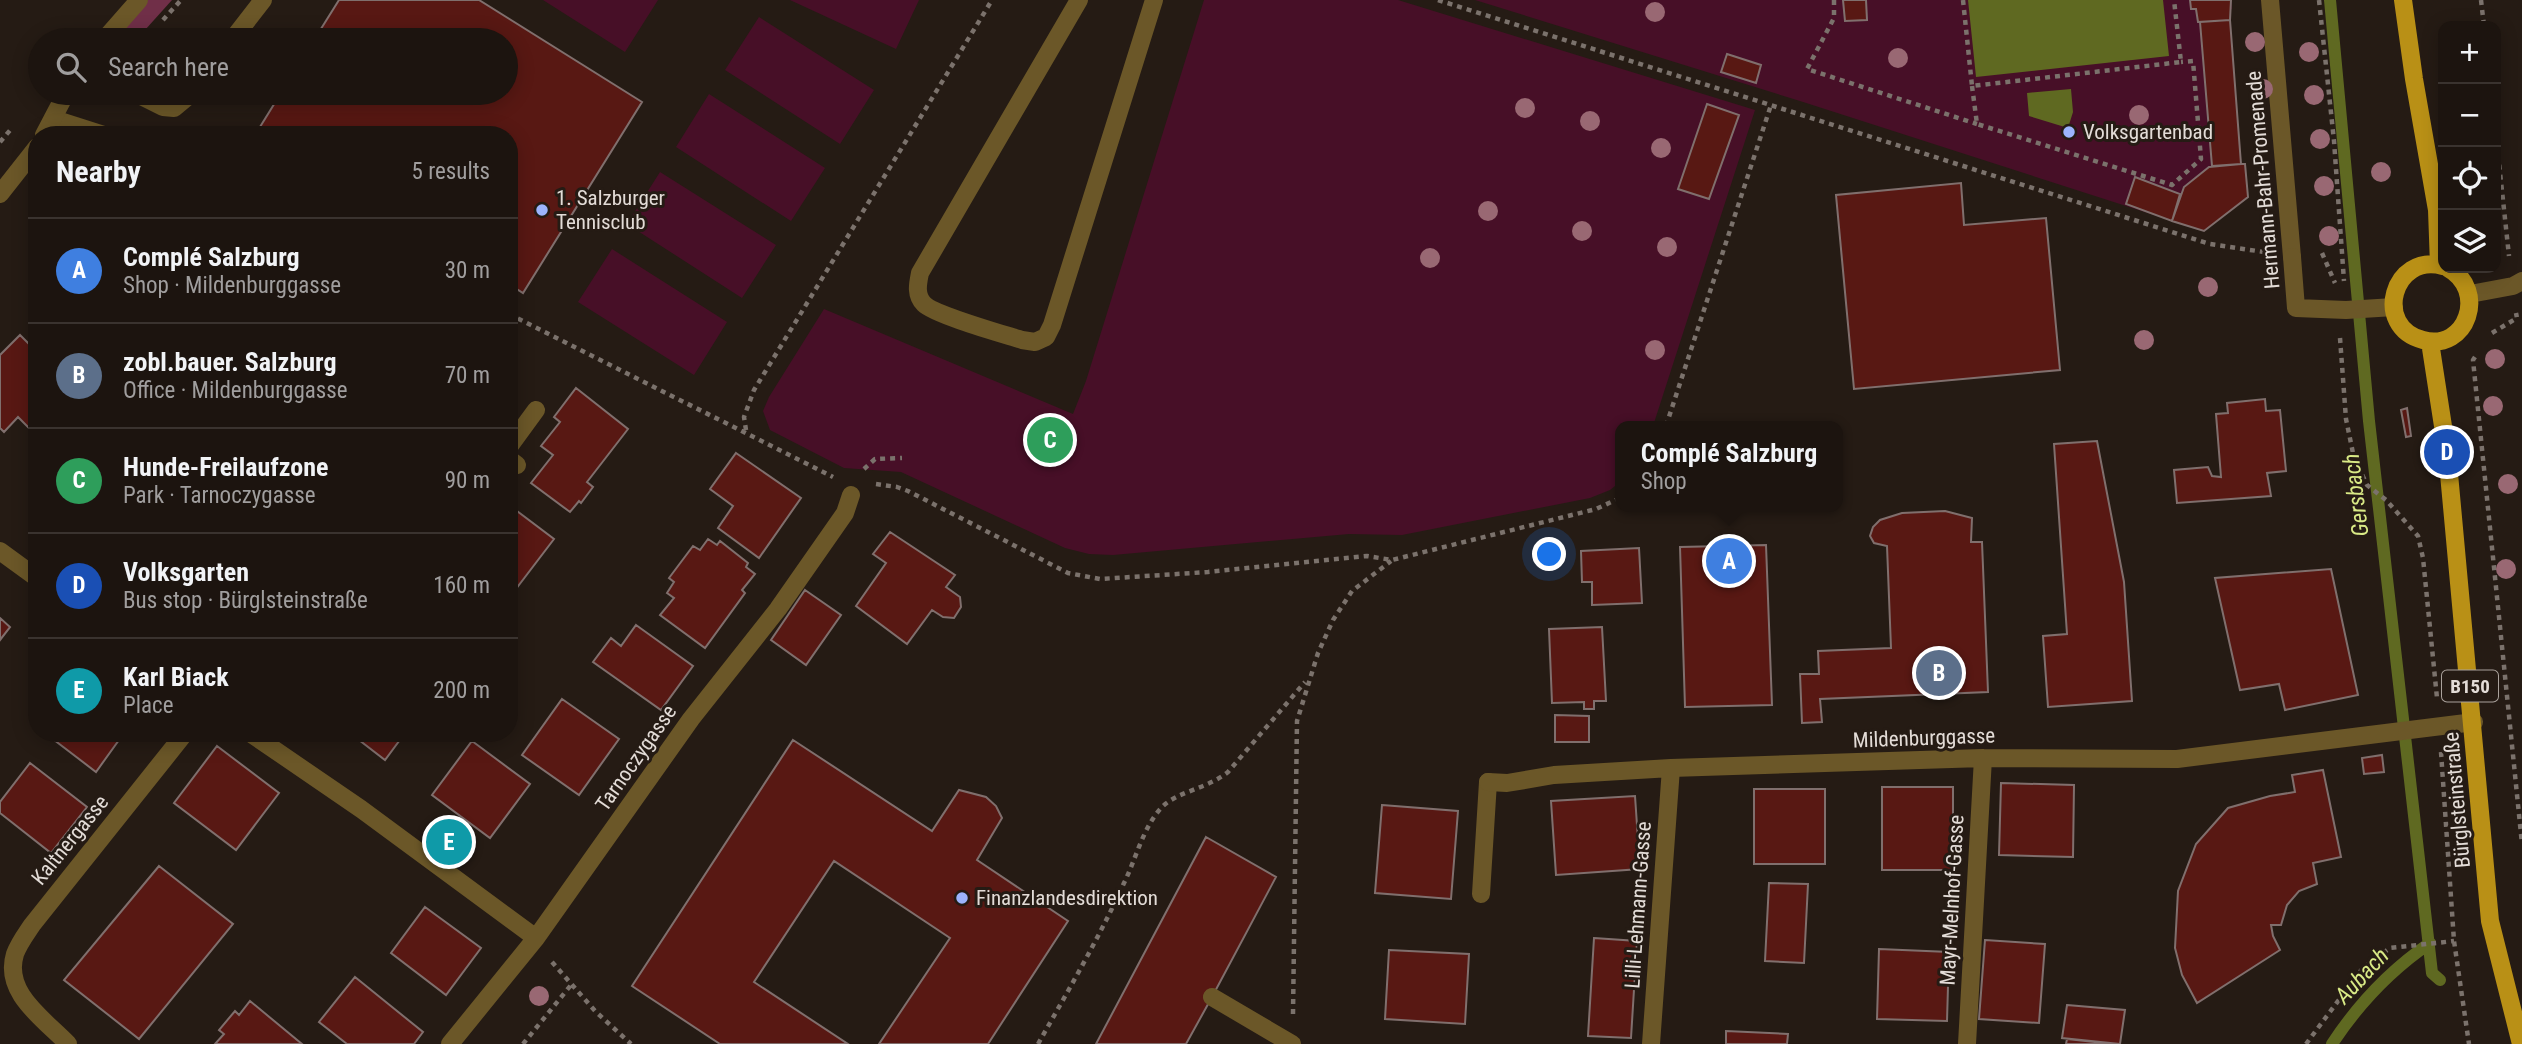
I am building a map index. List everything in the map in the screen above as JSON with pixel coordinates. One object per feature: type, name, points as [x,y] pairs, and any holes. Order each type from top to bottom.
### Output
[{"type":"main road","points":[[2403,0],[2438,220]]},
{"type":"main road","points":[[2438,265],[2427,264],[2406,274],[2394,295],[2395,316],[2406,331],[2421,340],[2442,340],[2461,328],[2470,306],[2469,294],[2455,273]]},
{"type":"main road","name":"Bürglsteinstraße","points":[[2430,342],[2447,452],[2474,722],[2490,921],[2521,1044]]},
{"type":"street","points":[[114,28],[139,0]]},
{"type":"street","points":[[241,28],[263,0]]},
{"type":"street","points":[[1079,0],[920,272],[917,289],[923,303],[937,312],[1035,342],[1046,337],[1052,325],[1154,0]]},
{"type":"street","name":"Hermann-Bahr-Promenade","points":[[2270,0],[2296,308],[2346,310],[2374,306],[2394,307]]},
{"type":"street","points":[[50,126],[60,105]]},
{"type":"street","points":[[159,105],[174,108],[178,105]]},
{"type":"street","points":[[54,119],[76,126]]},
{"type":"street","points":[[0,194],[28,158]]},
{"type":"street","points":[[2469,294],[2513,286],[2522,281]]},
{"type":"street","points":[[518,435],[536,410]]},
{"type":"street","name":"Tarnoczygasse","points":[[450,1044],[537,938],[691,719],[778,609],[845,513],[851,495]]},
{"type":"street","points":[[0,551],[28,571]]},
{"type":"street","name":"Mildenburggasse","points":[[1481,894],[1488,782],[1507,783],[1554,775],[1671,768],[1983,758],[2177,759],[2474,722]]},
{"type":"street","name":"Kaltnergasse","points":[[68,1044],[26,1002],[16,985],[13,971],[15,955],[32,925],[178,742]]},
{"type":"street","points":[[263,742],[361,809],[537,938]]},
{"type":"street","name":"Mayr-Melnhof-Gasse","points":[[1967,1044],[1983,758]]},
{"type":"street","name":"Lilli-Lehmann-Gasse","points":[[1651,1044],[1671,768]]},
{"type":"street","points":[[1212,997],[1292,1043]]},
{"type":"path","points":[[746,432],[744,417],[754,390],[992,0]]},
{"type":"path","points":[[1438,0],[2210,243],[2292,257]]},
{"type":"path","points":[[1834,0],[1834,18],[1807,69],[2172,185],[2201,159],[2193,61],[1972,86]]},
{"type":"path","points":[[1963,0],[1977,124]]},
{"type":"path","points":[[2174,0],[2181,62]]},
{"type":"path","points":[[2319,0],[2334,141],[2346,310],[2340,335],[2346,419],[2354,458],[2367,485],[2403,518],[2418,536],[2423,558],[2440,726],[2452,942],[2469,1044]]},
{"type":"path","points":[[2481,0],[2483,21]]},
{"type":"path","points":[[1668,421],[1771,105]]},
{"type":"path","points":[[2497,147],[2510,262]]},
{"type":"path","points":[[2486,342],[2492,333],[2517,317],[2516,305]]},
{"type":"path","points":[[518,319],[821,472],[842,479]]},
{"type":"path","points":[[2479,351],[2473,360],[2522,844]]},
{"type":"path","points":[[861,476],[864,469],[876,459],[902,458]]},
{"type":"path","points":[[871,484],[897,487],[1068,573],[1100,579],[1209,572],[1367,556],[1392,561]]},
{"type":"path","points":[[1292,1043],[1295,999],[1297,721],[1308,679],[1333,620],[1352,591],[1392,561],[1596,509],[1615,500]]},
{"type":"path","points":[[1038,1044],[1094,944],[1125,883],[1149,825],[1161,808],[1171,800],[1217,781],[1228,772],[1308,679]]},
{"type":"path","points":[[537,938],[545,953],[571,985],[631,1044]]},
{"type":"path","points":[[2306,1044],[2361,969],[2390,948],[2452,942]]},
{"type":"path","points":[[523,1044],[571,985]]},
{"type":"shaded area","points":[[148,0],[172,0],[147,28],[123,28]]},
{"type":"shaded area","points":[[543,0],[658,0],[625,52]]},
{"type":"shaded area","points":[[790,0],[919,0],[896,49]]},
{"type":"shaded area","points":[[1204,0],[1398,0],[1755,110],[1655,421],[1615,421],[1615,486],[1590,498],[1402,535],[1349,534],[1113,555],[1089,554],[1065,548],[901,472],[844,468],[770,430],[763,411],[824,309],[1073,414],[1086,381]]},
{"type":"shaded area","name":"Volksgartenbad","points":[[1475,0],[2231,0],[2232,9],[2229,10],[2241,163],[2245,164],[2248,197],[2204,231]]},
{"type":"shaded area","points":[[1968,0],[2163,0],[2169,56],[1976,77]]},
{"type":"shaded area","points":[[759,17],[874,90],[840,144],[725,70]]},
{"type":"shaded area","points":[[2071,89],[2073,112],[2068,128],[2029,116],[2027,93]]},
{"type":"shaded area","points":[[709,94],[825,168],[791,221],[676,147]]},
{"type":"shaded area","points":[[660,172],[776,245],[742,298],[627,224]]},
{"type":"shaded area","points":[[612,249],[727,322],[694,375],[578,302]]},
{"type":"building","name":"1. Salzburger Tennisclub","points":[[339,0],[479,0],[642,102],[523,293],[518,290],[518,126],[261,126],[274,105],[518,105],[518,28],[322,28]]},
{"type":"building","points":[[1843,0],[1866,0],[1867,20],[1845,21]]},
{"type":"building","points":[[2190,0],[2231,0],[2230,20],[2198,22],[2196,9],[2191,9]]},
{"type":"building","points":[[2230,20],[2241,164],[2212,166],[2200,22]]},
{"type":"building","points":[[1727,54],[1761,65],[1756,83],[1721,72]]},
{"type":"building","points":[[1707,104],[1739,115],[1709,199],[1678,189]]},
{"type":"building","points":[[2245,164],[2248,197],[2204,231],[2172,221],[2184,187],[2209,167]]},
{"type":"building","points":[[2135,177],[2180,194],[2172,221],[2126,204]]},
{"type":"building","points":[[1961,183],[1964,225],[2046,218],[2060,370],[1854,389],[1836,195]]},
{"type":"building","points":[[20,335],[28,343],[28,427],[18,417],[4,432],[0,428],[0,355]]},
{"type":"building","points":[[576,388],[628,429],[587,482],[593,487],[570,512],[531,483],[553,455],[541,446],[560,422],[554,417]]},
{"type":"building","points":[[2265,399],[2266,411],[2280,410],[2286,471],[2267,473],[2271,496],[2177,503],[2174,470],[2208,467],[2212,476],[2221,477],[2216,414],[2228,413],[2227,403]]},
{"type":"building","points":[[2407,408],[2411,436],[2406,437],[2401,410]]},
{"type":"building","points":[[2097,441],[2124,582],[2132,701],[2048,707],[2043,636],[2067,634],[2054,444]]},
{"type":"building","points":[[736,453],[801,498],[759,558],[718,528],[733,506],[710,489]]},
{"type":"building","points":[[1945,511],[1972,518],[1971,542],[1982,542],[1988,692],[1820,699],[1822,722],[1802,723],[1800,674],[1819,674],[1818,651],[1891,648],[1887,546],[1874,543],[1870,536],[1873,527],[1880,520],[1902,513]]},
{"type":"building","points":[[518,512],[554,539],[518,586]]},
{"type":"building","points":[[890,532],[955,575],[946,587],[960,597],[961,607],[954,618],[943,617],[932,610],[907,644],[856,606],[886,563],[873,554]]},
{"type":"building","points":[[708,539],[717,545],[720,541],[748,563],[746,567],[755,574],[742,590],[745,593],[705,648],[660,615],[674,598],[667,593],[674,582],[669,578],[693,546],[700,550]]},
{"type":"building","points":[[1766,545],[1772,705],[1685,707],[1680,547]]},
{"type":"building","points":[[1639,548],[1642,603],[1592,605],[1592,582],[1582,582],[1581,551]]},
{"type":"building","points":[[2331,569],[2358,695],[2285,710],[2279,684],[2240,690],[2215,578]]},
{"type":"building","points":[[805,590],[841,615],[806,665],[771,640]]},
{"type":"building","points":[[0,618],[10,627],[0,640]]},
{"type":"building","points":[[636,625],[693,666],[661,710],[593,662],[611,638],[621,646]]},
{"type":"building","points":[[1602,627],[1606,701],[1594,701],[1594,709],[1584,709],[1584,702],[1552,703],[1549,629]]},
{"type":"building","points":[[562,699],[619,739],[579,795],[522,755]]},
{"type":"building","points":[[1555,715],[1589,716],[1589,742],[1555,742]]},
{"type":"building","name":"Finanzlandesdirektion","points":[[793,740],[932,831],[959,790],[986,797],[996,806],[1002,818],[977,860],[1068,921],[988,1044],[879,1044],[950,938],[834,861],[754,982],[848,1044],[720,1044],[632,986]]},
{"type":"building","points":[[57,742],[118,742],[96,772]]},
{"type":"building","points":[[362,742],[398,742],[385,760]]},
{"type":"building","points":[[471,742],[530,784],[490,838],[432,795]]},
{"type":"building","points":[[217,746],[279,793],[236,850],[174,803]]},
{"type":"building","points":[[2382,755],[2384,772],[2364,774],[2362,758]]},
{"type":"building","points":[[30,763],[87,807],[51,853],[0,813],[0,802]]},
{"type":"building","points":[[2323,770],[2341,857],[2313,863],[2317,884],[2299,891],[2287,905],[2281,925],[2271,925],[2280,950],[2197,1003],[2182,975],[2175,948],[2178,891],[2196,844],[2228,808],[2295,792],[2292,775]]},
{"type":"building","points":[[2001,783],[2074,785],[2073,857],[1999,855]]},
{"type":"building","points":[[1882,787],[1953,787],[1953,870],[1882,870]]},
{"type":"building","points":[[1754,789],[1825,789],[1825,864],[1754,864]]},
{"type":"building","points":[[1635,796],[1640,869],[1556,875],[1551,801]]},
{"type":"building","points":[[1382,805],[1458,811],[1451,899],[1375,893]]},
{"type":"building","name":"Finanzlandesdirektion","points":[[1206,837],[1276,877],[1186,1044],[1096,1044]]},
{"type":"building","points":[[159,866],[233,924],[139,1039],[64,980]]},
{"type":"building","points":[[1769,883],[1808,884],[1804,963],[1765,961]]},
{"type":"building","points":[[425,907],[481,948],[446,995],[391,953]]},
{"type":"building","points":[[1594,938],[1637,941],[1631,1038],[1588,1036]]},
{"type":"building","points":[[1985,940],[2045,944],[2039,1023],[1979,1019]]},
{"type":"building","points":[[1879,949],[1949,952],[1947,1021],[1877,1019]]},
{"type":"building","points":[[1389,950],[1469,954],[1465,1024],[1385,1019]]},
{"type":"building","points":[[355,977],[423,1032],[414,1044],[347,1044],[319,1022]]},
{"type":"building","points":[[250,1001],[302,1044],[215,1044],[224,1034],[219,1030],[235,1011],[239,1015]]},
{"type":"building","points":[[2067,1005],[2125,1010],[2120,1044],[2062,1038]]},
{"type":"building","points":[[1726,1031],[1788,1034],[1787,1044],[1726,1044]]},
{"type":"building","points":[[2067,1039],[2113,1044],[2066,1044]]},
{"type":"waterway","name":"Gersbach","points":[[2330,0],[2369,421],[2432,973],[2440,980]]},
{"type":"waterway","name":"Aubach","points":[[2332,1044],[2376,989],[2430,943]]},
{"type":"place","name":"Volksgartenbad","points":[[2069,132]]},
{"type":"place","name":"1. Salzburger Tennisclub","points":[[542,210]]},
{"type":"place","name":"Hunde-Freilaufzone","points":[[1050,440]]},
{"type":"place","name":"Volksgarten","points":[[2447,452]]},
{"type":"place","name":"Complé Salzburg","points":[[1729,561]]},
{"type":"place","name":"zobl.bauer. Salzburg","points":[[1939,673]]},
{"type":"place","name":"Karl Biack","points":[[449,842]]},
{"type":"place","name":"Finanzlandesdirektion","points":[[962,898]]}]
